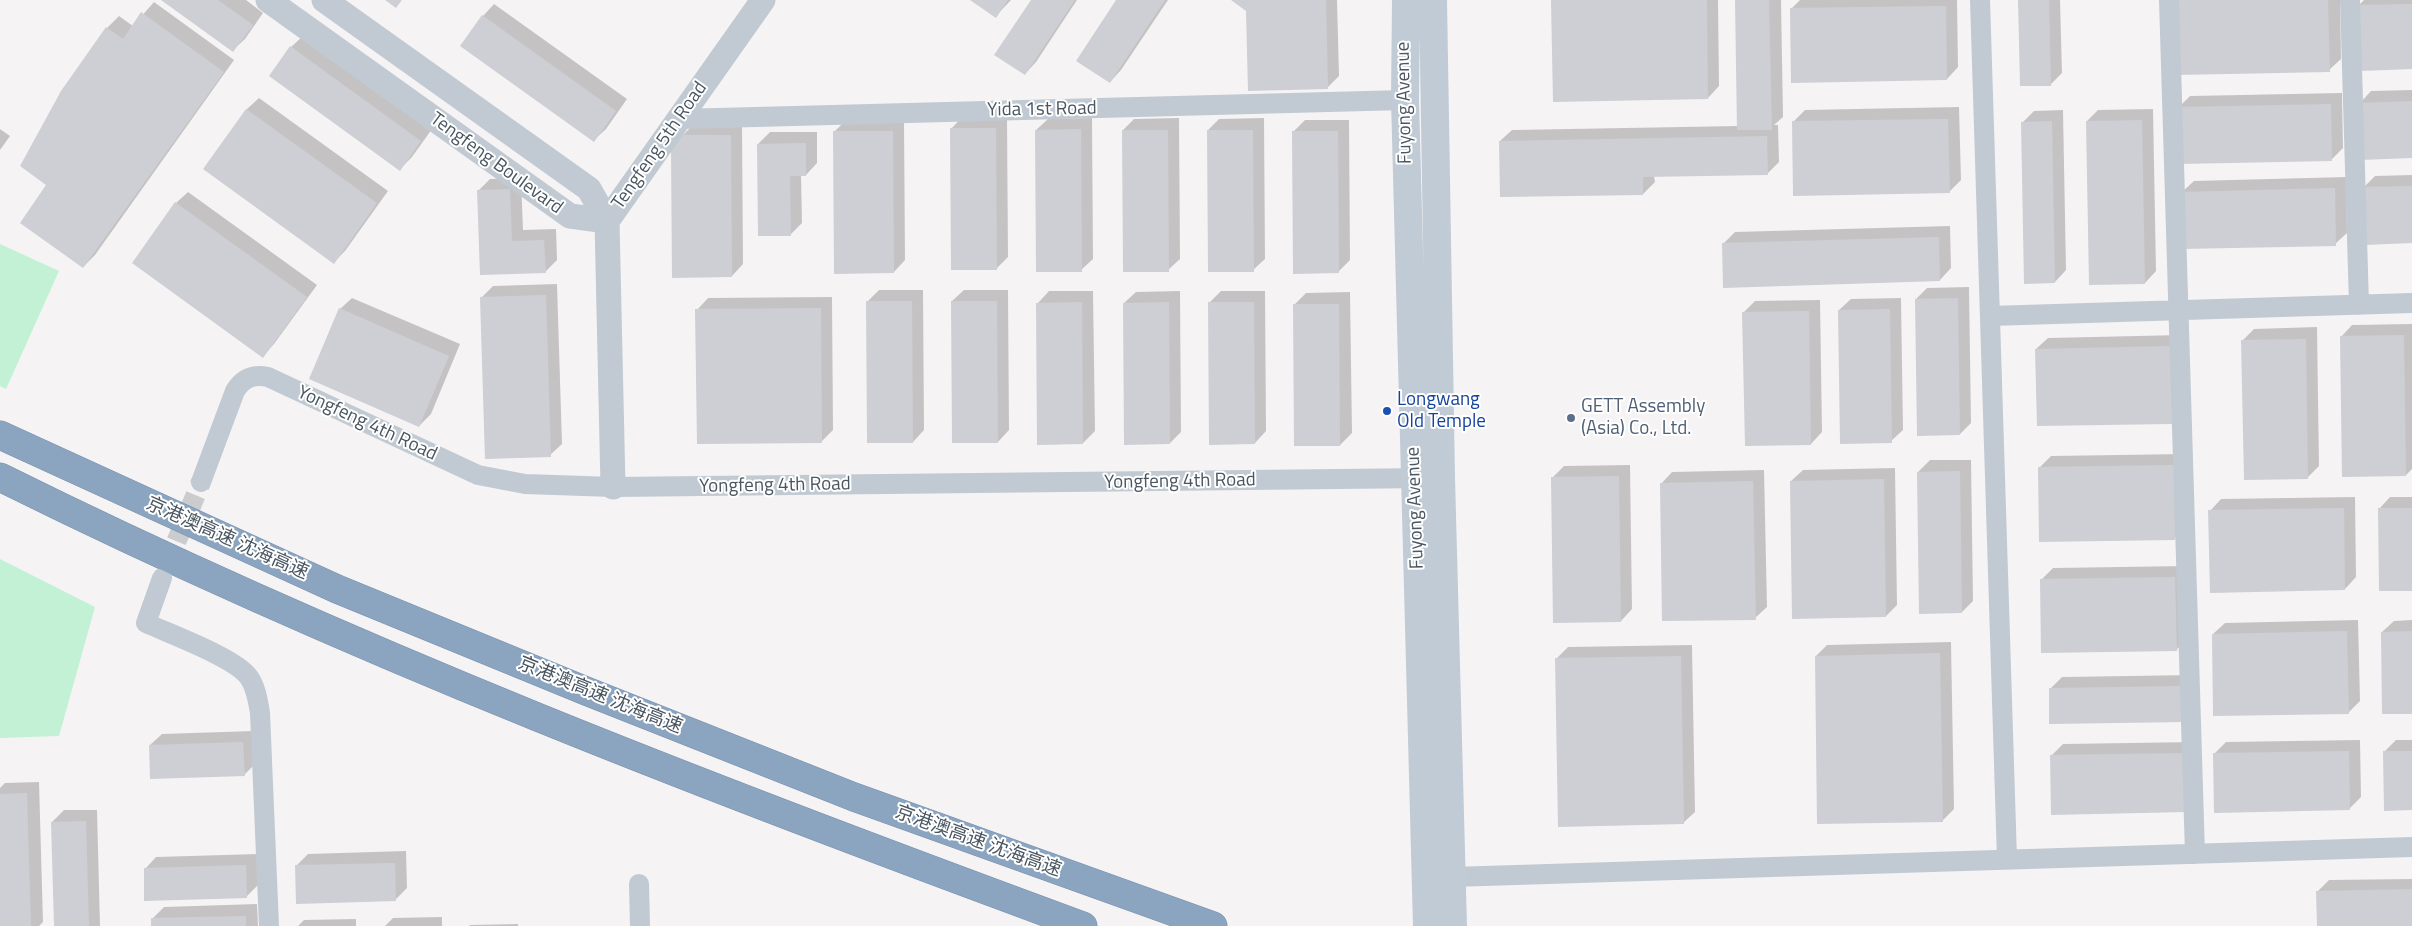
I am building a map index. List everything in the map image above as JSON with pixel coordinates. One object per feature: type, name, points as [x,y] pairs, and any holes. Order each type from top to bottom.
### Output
[{"type":"highway","name":"京港澳高速 沈海高速","points":[[0,435],[337,589],[596,695],[854,797],[1213,926]]},
{"type":"highway","points":[[0,477],[91,522],[321,626],[571,731],[841,837],[1083,926]]},
{"type":"main road","points":[[1399,0],[1404,27]]},
{"type":"main road","name":"Fuyong Avenue","points":[[1406,0],[1404,27],[1405,100],[1452,877],[1453,926]]},
{"type":"main road","name":"Fuyong Avenue","points":[[1427,926],[1428,478],[1433,0]]},
{"type":"street","name":"Tengfeng Boulevard","points":[[268,0],[570,216],[607,221]]},
{"type":"street","name":"Tengfeng Boulevard","points":[[324,0],[589,189],[607,221]]},
{"type":"street","name":"Tengfeng 5th Road","points":[[613,487],[607,221],[763,0]]},
{"type":"street","points":[[1980,0],[2007,860]]},
{"type":"street","points":[[2169,0],[2195,854]]},
{"type":"street","points":[[2350,0],[2359,305]]},
{"type":"street","name":"Yida 1st Road","points":[[679,119],[1405,100]]},
{"type":"street","points":[[1990,316],[2412,303]]},
{"type":"street","name":"Yongfeng 4th Road","points":[[201,482],[235,391],[240,382],[258,375],[478,475],[525,484],[613,487],[1428,478]]},
{"type":"street","points":[[162,578],[146,623],[232,663],[248,676],[256,691],[260,713],[269,926]]},
{"type":"street","points":[[1452,877],[2412,847]]},
{"type":"street","points":[[639,884],[640,926]]},
{"type":"green space","points":[[0,244],[59,271],[6,389],[0,386]]},
{"type":"green space","points":[[0,559],[95,607],[59,736],[0,738]]},
{"type":"building","points":[[161,0],[218,0],[253,25],[233,52]]},
{"type":"building","points":[[385,0],[402,0],[396,8]]},
{"type":"building","points":[[970,0],[1008,0],[996,18]]},
{"type":"building","points":[[1031,0],[1075,0],[1025,75],[994,55]]},
{"type":"building","points":[[1116,0],[1165,0],[1110,83],[1076,61]]},
{"type":"building","points":[[1231,0],[1326,0],[1328,89],[1248,91],[1246,11]]},
{"type":"building","points":[[1551,0],[1707,0],[1708,99],[1553,102]]},
{"type":"building","points":[[1735,0],[1769,0],[1772,130],[1737,130]]},
{"type":"building","points":[[2018,0],[2049,0],[2051,86],[2020,86]]},
{"type":"building","points":[[2175,0],[2328,0],[2330,72],[2176,75]]},
{"type":"building","points":[[2412,4],[2412,69],[2359,71],[2356,5]]},
{"type":"building","points":[[1946,6],[1947,80],[1791,83],[1790,8]]},
{"type":"building","points":[[141,12],[224,72],[83,268],[20,223],[46,185],[20,166],[61,91],[106,27],[123,39]]},
{"type":"building","points":[[482,15],[616,111],[594,142],[460,46]]},
{"type":"building","points":[[290,46],[421,141],[400,171],[269,76]]},
{"type":"building","points":[[2412,101],[2412,158],[2360,160],[2358,103]]},
{"type":"building","points":[[2331,104],[2332,161],[2178,164],[2177,107]]},
{"type":"building","points":[[246,109],[377,203],[334,264],[203,169]]},
{"type":"building","points":[[1948,119],[1950,193],[1793,196],[1792,121]]},
{"type":"building","points":[[2142,120],[2145,284],[2089,285],[2086,121]]},
{"type":"building","points":[[2052,121],[2055,283],[2024,284],[2021,122]]},
{"type":"building","points":[[950,128],[996,128],[997,270],[951,270]]},
{"type":"building","points":[[1081,129],[1082,272],[1036,272],[1035,130]]},
{"type":"building","points":[[1122,130],[1168,130],[1169,272],[1123,272]]},
{"type":"building","points":[[1207,130],[1253,130],[1254,272],[1208,272]]},
{"type":"building","points":[[833,131],[893,131],[894,273],[834,274]]},
{"type":"building","points":[[1292,131],[1338,131],[1339,273],[1293,274]]},
{"type":"building","points":[[681,135],[731,135],[732,277],[672,278],[671,150]]},
{"type":"building","points":[[1767,136],[1768,175],[1643,177],[1643,195],[1500,197],[1499,141]]},
{"type":"building","points":[[806,143],[806,176],[790,176],[791,236],[758,236],[757,144]]},
{"type":"building","points":[[2412,186],[2412,243],[2364,245],[2362,187]]},
{"type":"building","points":[[2335,188],[2336,246],[2182,249],[2181,192]]},
{"type":"building","points":[[510,189],[512,241],[544,240],[546,273],[480,275],[477,190]]},
{"type":"building","points":[[175,202],[307,297],[263,358],[132,263]]},
{"type":"building","points":[[1939,237],[1940,281],[1723,288],[1722,243]]},
{"type":"building","points":[[546,295],[551,457],[485,459],[480,297]]},
{"type":"building","points":[[1958,298],[1960,435],[1917,436],[1915,299]]},
{"type":"building","points":[[866,301],[912,301],[913,443],[867,443]]},
{"type":"building","points":[[951,301],[997,301],[998,443],[952,443]]},
{"type":"building","points":[[1082,302],[1083,444],[1037,445],[1036,303]]},
{"type":"building","points":[[1169,302],[1170,444],[1124,445],[1123,303]]},
{"type":"building","points":[[1208,302],[1254,302],[1255,444],[1209,445]]},
{"type":"building","points":[[1293,304],[1339,304],[1340,446],[1294,446]]},
{"type":"building","points":[[339,308],[449,356],[419,427],[309,379]]},
{"type":"building","points":[[821,308],[822,443],[697,444],[695,309]]},
{"type":"building","points":[[1890,309],[1892,443],[1840,444],[1838,310]]},
{"type":"building","points":[[1809,311],[1811,445],[1745,446],[1742,312]]},
{"type":"building","points":[[2404,335],[2406,476],[2342,477],[2340,336]]},
{"type":"building","points":[[2306,339],[2308,479],[2244,480],[2241,340]]},
{"type":"building","points":[[2171,346],[2172,424],[2037,426],[2035,349]]},
{"type":"building","points":[[2174,465],[2175,540],[2039,542],[2038,467]]},
{"type":"building","points":[[1960,471],[1962,613],[1919,614],[1917,472]]},
{"type":"building","points":[[1619,476],[1621,622],[1553,623],[1551,477]]},
{"type":"building","points":[[1884,479],[1886,617],[1792,619],[1790,481]]},
{"type":"building","points":[[1753,481],[1756,620],[1662,621],[1660,483]]},
{"type":"building","points":[[2344,508],[2345,590],[2210,593],[2208,510]]},
{"type":"building","points":[[2378,508],[2412,508],[2412,591],[2379,591]]},
{"type":"building","points":[[2175,577],[2177,651],[2041,653],[2040,579]]},
{"type":"building","points":[[2347,631],[2349,714],[2213,716],[2212,634]]},
{"type":"building","points":[[2412,631],[2412,714],[2382,714],[2381,632]]},
{"type":"building","points":[[1940,653],[1943,822],[1817,824],[1815,656]]},
{"type":"building","points":[[1681,656],[1684,824],[1558,827],[1555,658]]},
{"type":"building","points":[[2184,686],[2185,722],[2049,724],[2049,688]]},
{"type":"building","points":[[243,742],[245,776],[150,779],[149,745]]},
{"type":"building","points":[[2349,751],[2350,810],[2214,813],[2213,753]]},
{"type":"building","points":[[2383,751],[2412,751],[2412,810],[2384,811]]},
{"type":"building","points":[[2185,753],[2186,812],[2051,815],[2050,755]]},
{"type":"building","points":[[27,793],[31,926],[0,926],[0,794]]},
{"type":"building","points":[[86,821],[89,926],[54,926],[51,822]]},
{"type":"building","points":[[395,863],[396,901],[296,904],[295,865]]},
{"type":"building","points":[[246,865],[247,898],[144,901],[144,868]]},
{"type":"building","points":[[2412,889],[2412,926],[2317,926],[2316,891]]},
{"type":"building","points":[[246,916],[246,926],[151,926],[151,918]]},
{"type":"tunnel","points":[[165,569],[201,482]]},
{"type":"place","name":"Longwang Old Temple","points":[[1387,411]]},
{"type":"place","name":"GETT Assembly (Asia) Co., Ltd.","points":[[1571,418]]}]
